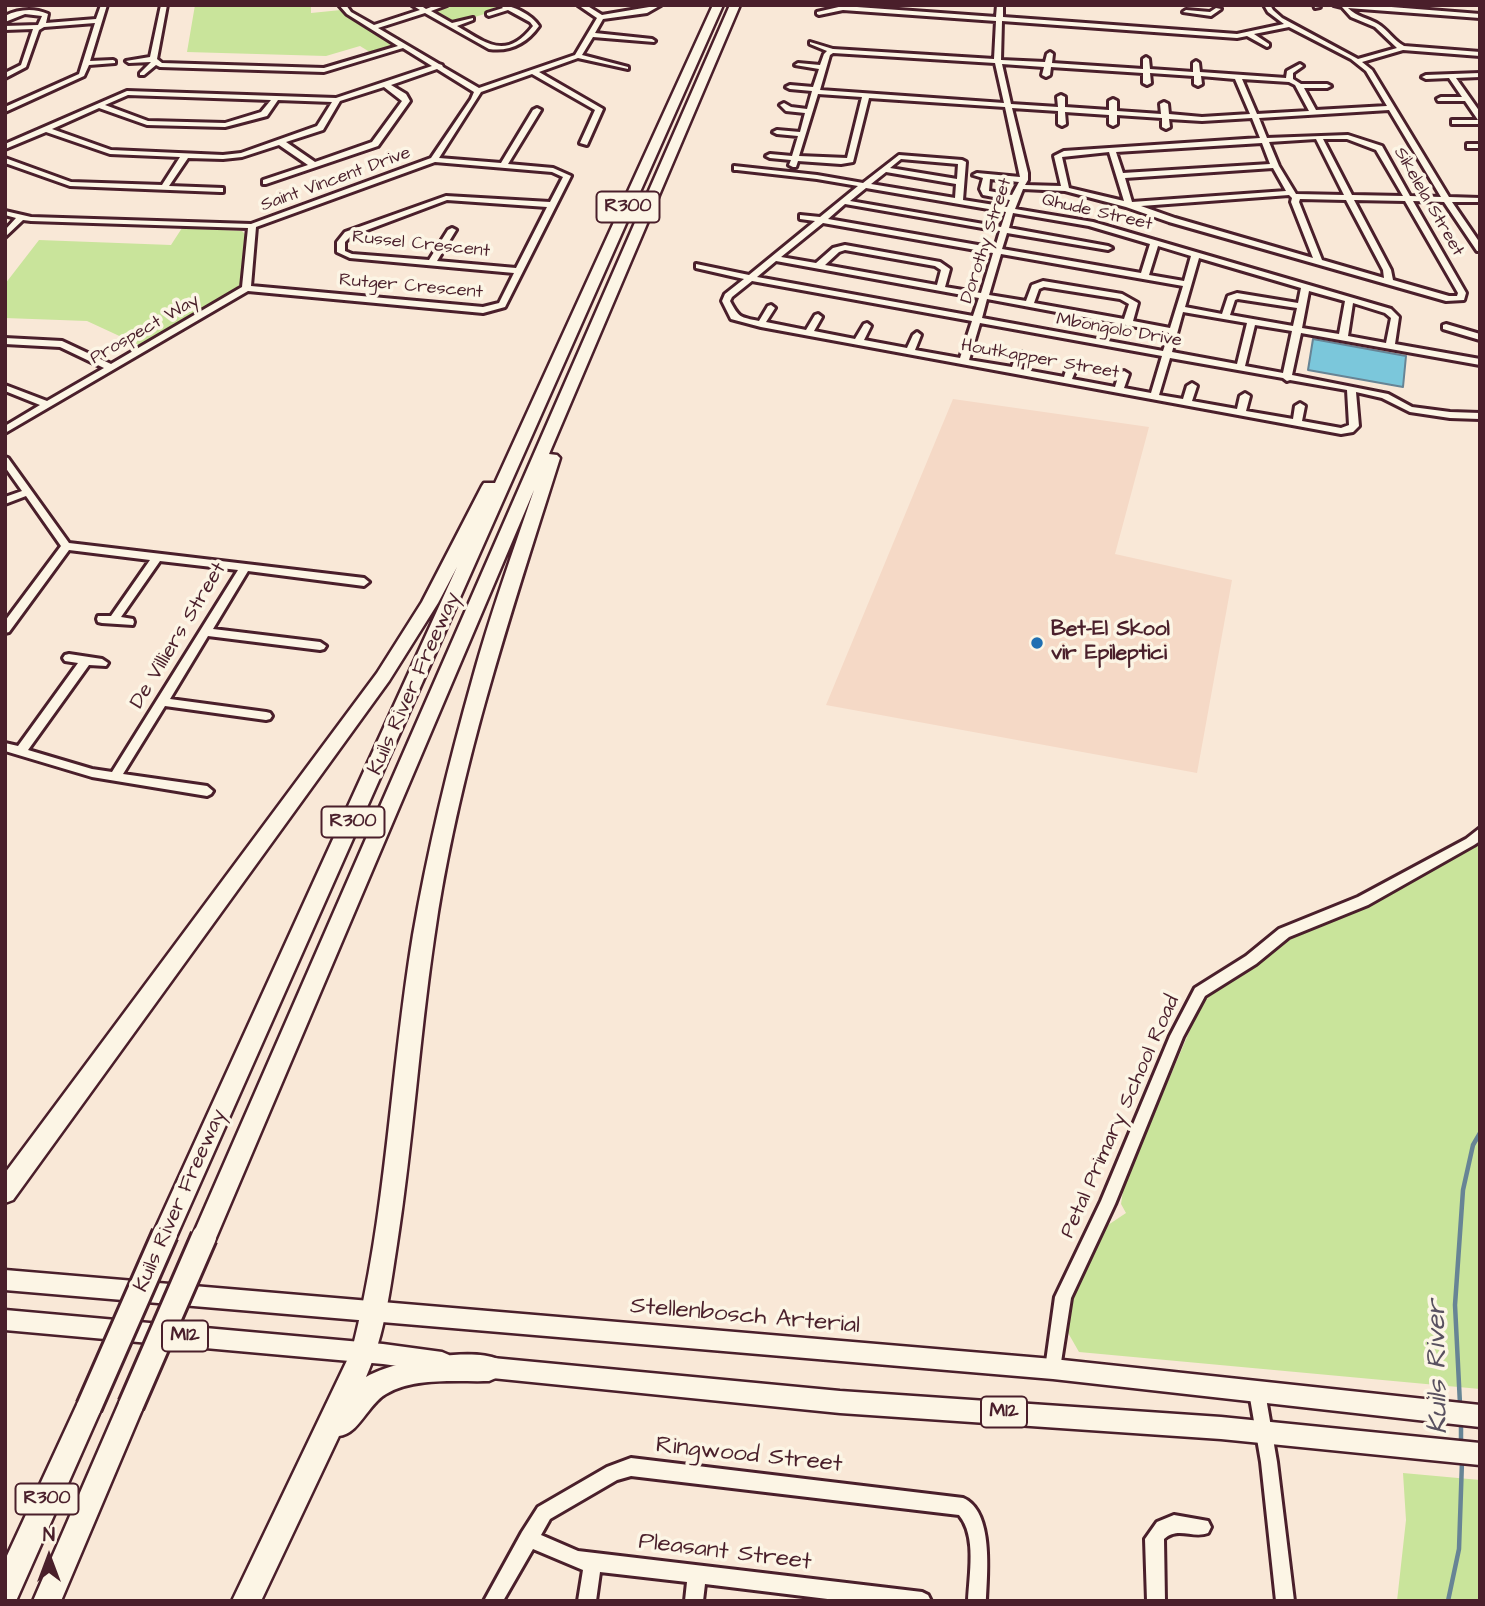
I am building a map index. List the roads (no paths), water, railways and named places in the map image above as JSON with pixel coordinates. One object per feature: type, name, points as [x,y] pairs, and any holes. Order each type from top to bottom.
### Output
[{"type":"highway","name":"Kuils River Freeway","points":[[5,1592],[718,5]]},
{"type":"highway","name":"Kuils River Freeway","points":[[47,1601],[735,5]]},
{"type":"highway","points":[[8,1187],[383,677],[430,603],[512,442],[537,408]]},
{"type":"highway","points":[[246,1601],[364,1352],[374,1312],[392,1200],[423,940],[436,862],[482,675],[554,451],[559,412]]},
{"type":"highway","points":[[320,1449],[361,1398],[383,1382],[416,1373],[489,1368]]},
{"type":"main road","name":"Stellenbosch Arterial","points":[[5,1280],[1053,1369],[1480,1416]]},
{"type":"main road","name":"M12","points":[[5,1320],[364,1352],[489,1368],[840,1402],[1112,1419],[1480,1454]]},
{"type":"street","points":[[5,110],[71,84],[82,75],[88,63],[104,5]]},
{"type":"street","points":[[142,74],[154,61],[164,5]]},
{"type":"street","points":[[342,5],[349,13],[478,91],[578,56],[626,68]]},
{"type":"street","points":[[415,5],[491,48],[504,48],[527,39],[536,26],[533,21],[505,6],[489,14]]},
{"type":"street","points":[[374,27],[444,5]]},
{"type":"street","points":[[581,5],[601,16],[647,11],[658,5]]},
{"type":"street","name":"Dorothy Street","points":[[964,362],[1014,198],[1022,184],[997,61],[1000,5]]},
{"type":"street","points":[[1267,5],[1274,15],[1288,25],[1357,61],[1372,74],[1446,199],[1480,249]]},
{"type":"street","points":[[1337,5],[1418,8],[1480,16]]},
{"type":"street","points":[[819,13],[842,6],[859,10],[906,9],[951,12],[1000,20],[1250,35],[1288,25]]},
{"type":"street","points":[[1344,6],[1360,19],[1377,27],[1395,45],[1403,48],[1479,54],[1475,43]]},
{"type":"street","points":[[1465,6],[1470,24]]},
{"type":"street","points":[[1418,8],[1422,21]]},
{"type":"street","points":[[903,23],[906,9]]},
{"type":"street","points":[[1188,32],[1186,9],[1213,17],[1218,9]]},
{"type":"street","points":[[856,20],[859,10]]},
{"type":"street","points":[[5,20],[13,14],[42,12],[46,15],[24,65],[5,76]]},
{"type":"street","points":[[950,26],[951,12]]},
{"type":"street","points":[[1045,23],[1046,13]]},
{"type":"street","points":[[578,56],[601,16]]},
{"type":"street","points":[[1093,16],[1093,26]]},
{"type":"street","points":[[451,26],[471,19]]},
{"type":"street","points":[[1342,23],[1360,19]]},
{"type":"street","points":[[1140,20],[1140,29]]},
{"type":"street","points":[[5,28],[99,21]]},
{"type":"street","points":[[1073,36],[1074,25]]},
{"type":"street","points":[[1121,28],[1121,38]]},
{"type":"street","points":[[1169,31],[1171,42]]},
{"type":"street","points":[[1216,34],[1217,45]]},
{"type":"street","points":[[592,35],[652,41]]},
{"type":"street","points":[[1250,35],[1267,45]]},
{"type":"street","points":[[1427,39],[1429,50]]},
{"type":"street","points":[[812,43],[832,51]]},
{"type":"street","points":[[129,61],[324,70],[404,46]]},
{"type":"street","points":[[946,47],[948,68]]},
{"type":"street","points":[[791,174],[828,53],[850,48],[869,52],[897,51],[909,55],[1290,80],[1299,86],[1313,111]]},
{"type":"street","points":[[1357,61],[1403,48]]},
{"type":"street","points":[[867,61],[869,52]]},
{"type":"street","points":[[1046,75],[1050,54]]},
{"type":"street","points":[[907,64],[909,55]]},
{"type":"street","points":[[1097,78],[1098,58]]},
{"type":"street","points":[[1146,59],[1147,83]]},
{"type":"street","points":[[88,63],[113,62]]},
{"type":"street","points":[[1196,63],[1198,84]]},
{"type":"street","points":[[799,65],[823,67]]},
{"type":"street","points":[[5,147],[97,105],[107,97],[127,93],[337,100],[440,66]]},
{"type":"street","points":[[1290,80],[1289,72],[1300,66]]},
{"type":"street","points":[[1245,67],[1242,77],[1253,115],[1275,166],[1292,195],[1319,262]]},
{"type":"street","points":[[535,72],[599,109],[584,143]]},
{"type":"street","points":[[1426,77],[1480,75]]},
{"type":"street","points":[[1452,77],[1480,120],[1455,122]]},
{"type":"street","points":[[127,93],[136,82]]},
{"type":"street","points":[[266,182],[379,141],[406,101],[403,96],[384,84]]},
{"type":"street","points":[[770,156],[841,162],[852,159],[862,95],[861,84]]},
{"type":"street","points":[[1299,86],[1326,86]]},
{"type":"street","points":[[790,87],[900,98],[1206,119],[1392,108]]},
{"type":"street","points":[[900,98],[902,87]]},
{"type":"street","points":[[943,101],[944,90]]},
{"type":"street","name":"Saint Vincent Drive","points":[[5,213],[20,218],[252,226],[434,160],[477,97],[478,91]]},
{"type":"street","points":[[1061,97],[1062,124]]},
{"type":"street","points":[[97,105],[150,123],[225,125],[264,114],[276,98]]},
{"type":"street","points":[[1441,99],[1467,99]]},
{"type":"street","points":[[45,129],[110,152],[236,156],[322,127],[337,100]]},
{"type":"street","points":[[1113,101],[1113,124]]},
{"type":"street","points":[[1164,104],[1167,127]]},
{"type":"street","points":[[784,105],[789,109],[810,111]]},
{"type":"street","points":[[503,166],[537,110]]},
{"type":"street","points":[[777,132],[803,134]]},
{"type":"street","points":[[1318,136],[1387,270],[1390,282]]},
{"type":"street","name":"Sikelela Street","points":[[1022,184],[1065,189],[1129,205],[1152,214],[1450,299],[1462,297],[1409,199],[1377,147],[1348,137],[1318,136],[1059,155],[1065,189]]},
{"type":"street","points":[[280,142],[314,165]]},
{"type":"street","points":[[1470,146],[1480,146]]},
{"type":"street","points":[[1112,150],[1129,205],[1292,195],[1350,199],[1480,200]]},
{"type":"street","points":[[163,188],[185,156]]},
{"type":"street","points":[[750,278],[902,156],[956,160],[963,164],[959,201]]},
{"type":"street","points":[[5,160],[69,184],[219,190]]},
{"type":"street","name":"Rutger Crescent","points":[[246,288],[491,310],[502,305],[568,178],[565,173],[434,160]]},
{"type":"street","points":[[1120,176],[1275,166]]},
{"type":"street","name":"Qhude Street","points":[[737,168],[791,174],[1083,222],[1385,310],[1394,315],[1390,346]]},
{"type":"street","points":[[884,169],[961,182]]},
{"type":"street","points":[[977,175],[1022,184]]},
{"type":"street","points":[[987,176],[984,189],[986,193],[1014,198]]},
{"type":"street","name":"Russel Crescent","points":[[520,271],[350,256],[341,252],[341,242],[348,234],[446,198],[554,205]]},
{"type":"street","points":[[845,202],[1108,248]]},
{"type":"street","points":[[803,217],[1188,284]]},
{"type":"street","points":[[5,235],[20,218]]},
{"type":"street","points":[[246,288],[252,226]]},
{"type":"street","points":[[432,263],[452,230]]},
{"type":"street","points":[[1101,268],[1114,231]]},
{"type":"street","points":[[1144,276],[1155,243]]},
{"type":"street","points":[[818,265],[836,250],[845,247],[925,261],[945,268],[940,288]]},
{"type":"street","points":[[1154,397],[1196,255]]},
{"type":"street","points":[[775,258],[1173,331]]},
{"type":"street","name":"Mbongolo Drive","points":[[699,265],[750,278],[1351,388],[1385,396],[1410,409],[1480,416]]},
{"type":"street","points":[[1235,277],[1237,267]]},
{"type":"street","name":"Houtkapper Street","points":[[750,278],[726,297],[726,302],[736,318],[1241,413],[1341,431],[1352,429],[1351,388]]},
{"type":"street","points":[[1030,304],[1035,287],[1043,284],[1122,296],[1134,303],[1128,322]]},
{"type":"street","points":[[1287,378],[1306,287]]},
{"type":"street","name":"Prospect Way","points":[[5,430],[246,288]]},
{"type":"street","points":[[1225,317],[1231,298],[1237,296],[1301,306]]},
{"type":"street","points":[[1343,338],[1349,300]]},
{"type":"street","points":[[761,324],[771,308]]},
{"type":"street","points":[[1180,309],[1480,362]]},
{"type":"street","points":[[809,333],[818,317]]},
{"type":"street","points":[[1240,369],[1252,321]]},
{"type":"street","points":[[859,342],[867,326]]},
{"type":"street","points":[[1446,327],[1480,337]]},
{"type":"street","points":[[909,352],[917,335]]},
{"type":"street","points":[[5,341],[62,344],[112,368]]},
{"type":"street","points":[[1015,371],[1021,355]]},
{"type":"street","points":[[1067,381],[1073,364]]},
{"type":"street","points":[[1119,390],[1124,374]]},
{"type":"street","points":[[1187,403],[1192,386]]},
{"type":"street","points":[[5,388],[48,405]]},
{"type":"street","points":[[1241,413],[1245,396]]},
{"type":"street","points":[[1297,423],[1300,405]]},
{"type":"street","points":[[5,460],[66,546],[5,629]]},
{"type":"street","points":[[5,501],[28,492]]},
{"type":"street","name":"De Villiers Street","points":[[66,546],[245,568],[115,777]]},
{"type":"street","points":[[129,622],[108,619],[157,557]]},
{"type":"street","points":[[245,568],[364,582]]},
{"type":"street","points":[[206,632],[320,646]]},
{"type":"street","points":[[69,658],[102,663]]},
{"type":"street","points":[[21,751],[86,661]]},
{"type":"street","points":[[163,702],[266,716]]},
{"type":"street","points":[[5,747],[92,773],[206,791]]},
{"type":"street","name":"Petal Primary School Road","points":[[1053,1369],[1063,1297],[1107,1205],[1177,1036],[1200,992],[1251,960],[1284,933],[1393,886],[1470,842],[1480,833]]},
{"type":"street","points":[[1257,1392],[1285,1601]]},
{"type":"street","name":"Ringwood Street","points":[[493,1601],[539,1517],[613,1473],[631,1467],[955,1504],[970,1512],[974,1519],[977,1601]]},
{"type":"street","points":[[1156,1601],[1154,1539],[1158,1531],[1163,1525],[1175,1523],[1202,1527]]},
{"type":"street","name":"Pleasant Street","points":[[528,1538],[578,1560],[593,1563],[922,1601]]},
{"type":"street","points":[[587,1601],[593,1563]]},
{"type":"street","points":[[694,1601],[697,1574]]},
{"type":"water","points":[[1313,339],[1406,356],[1403,387],[1308,370]]},
{"type":"waterway","name":"Kuils River","points":[[1460,1404],[1455,1305],[1463,1190],[1473,1145],[1480,1133]]},
{"type":"waterway","name":"Kuils River","points":[[1461,1423],[1461,1443]]},
{"type":"waterway","name":"Kuils River","points":[[1448,1601],[1459,1549],[1462,1461]]},
{"type":"place","name":"Bet-El Skool vir Epileptici","points":[[1037,643]]}]
